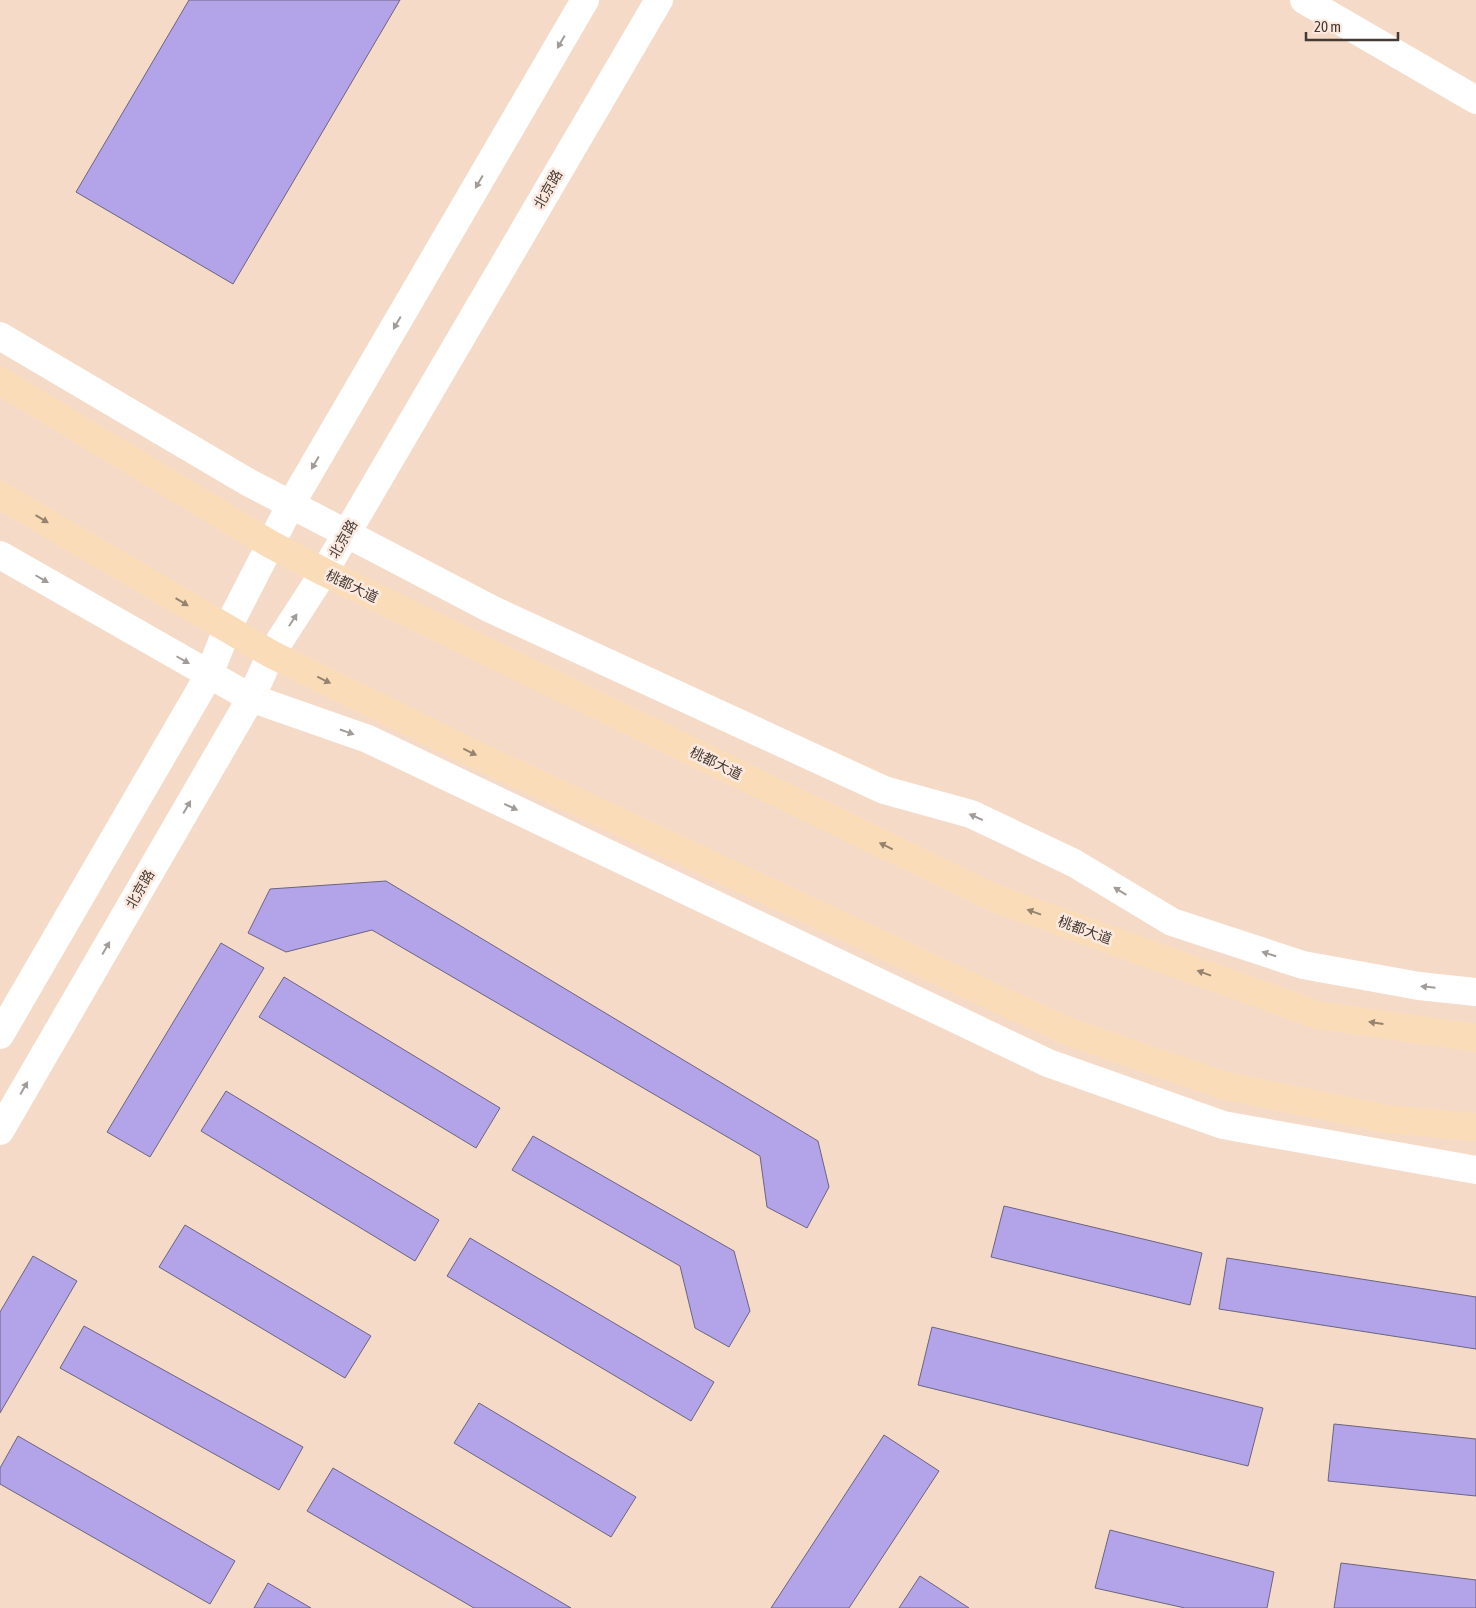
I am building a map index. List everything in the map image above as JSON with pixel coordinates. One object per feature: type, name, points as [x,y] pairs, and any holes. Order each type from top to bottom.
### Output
[{"type":"main road","name":"桃都大道","points":[[0,381],[270,544],[992,897],[1318,1015],[1476,1038]]},
{"type":"main road","points":[[0,495],[271,654],[481,757],[1067,1031],[1223,1085],[1387,1119],[1476,1127]]},
{"type":"street","points":[[0,1036],[209,675],[228,629],[291,504],[585,0]]},
{"type":"street","name":"北京路","points":[[0,1131],[251,698],[271,654],[324,572],[659,0]]},
{"type":"street","points":[[1304,0],[1476,100]]},
{"type":"street","points":[[0,336],[237,476],[490,609],[884,790],[971,814],[1074,863],[1172,922],[1303,965],[1419,986],[1476,992]]},
{"type":"street","points":[[0,555],[251,698],[368,739],[1048,1063],[1223,1125],[1476,1170]]},
{"type":"building","points":[[189,0],[400,0],[233,284],[76,192]]},
{"type":"building","points":[[386,881],[818,1141],[829,1187],[807,1228],[767,1207],[760,1156],[372,930],[286,952],[248,933],[270,889]]},
{"type":"building","points":[[221,943],[264,968],[150,1157],[107,1132]]},
{"type":"building","points":[[284,977],[500,1108],[476,1148],[259,1017]]},
{"type":"building","points":[[226,1091],[439,1220],[415,1261],[201,1131]]},
{"type":"building","points":[[533,1136],[734,1251],[750,1311],[729,1347],[695,1328],[680,1266],[512,1170]]},
{"type":"building","points":[[1004,1206],[1202,1253],[1190,1305],[991,1257]]},
{"type":"building","points":[[185,1225],[371,1336],[345,1378],[159,1267]]},
{"type":"building","points":[[470,1238],[714,1382],[691,1421],[447,1276]]},
{"type":"building","points":[[33,1256],[77,1281],[0,1413],[0,1312]]},
{"type":"building","points":[[1227,1258],[1476,1297],[1476,1349],[1219,1309]]},
{"type":"building","points":[[84,1326],[303,1447],[279,1490],[60,1368]]},
{"type":"building","points":[[932,1327],[1263,1408],[1248,1466],[918,1385]]},
{"type":"building","points":[[479,1403],[636,1497],[611,1537],[454,1443]]},
{"type":"building","points":[[1334,1424],[1476,1439],[1476,1496],[1328,1481]]},
{"type":"building","points":[[884,1435],[939,1471],[849,1608],[771,1608]]},
{"type":"building","points":[[18,1436],[235,1561],[210,1604],[0,1484],[0,1468]]},
{"type":"building","points":[[333,1468],[571,1608],[474,1608],[307,1511]]},
{"type":"building","points":[[1110,1530],[1274,1572],[1267,1608],[1185,1608],[1095,1588]]},
{"type":"building","points":[[1341,1563],[1476,1580],[1476,1608],[1334,1608]]},
{"type":"building","points":[[920,1576],[969,1608],[899,1608]]},
{"type":"building","points":[[268,1583],[311,1608],[254,1608]]}]
